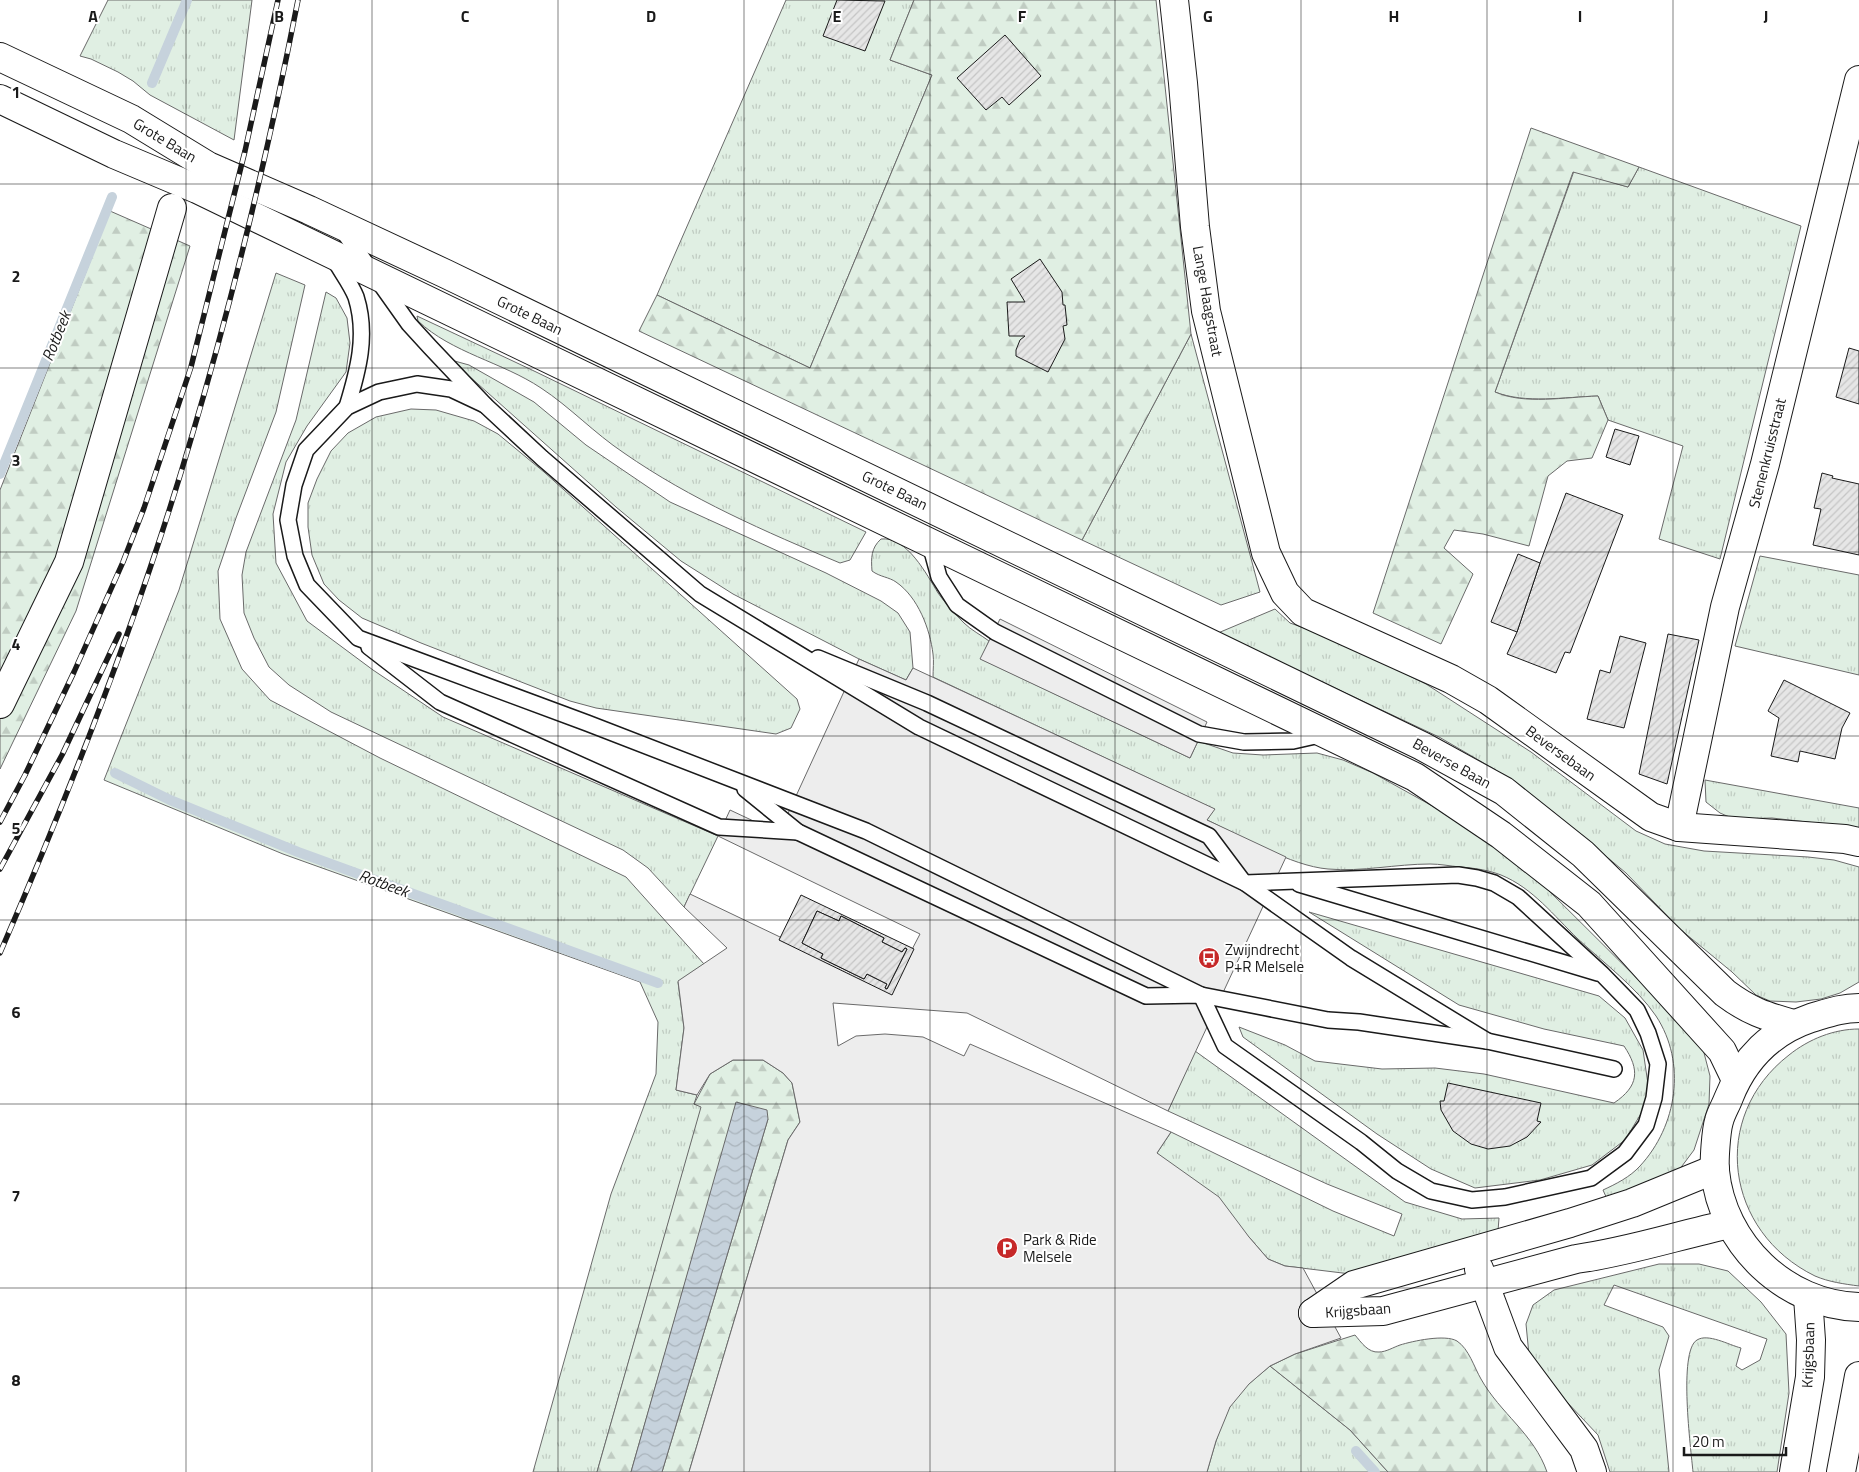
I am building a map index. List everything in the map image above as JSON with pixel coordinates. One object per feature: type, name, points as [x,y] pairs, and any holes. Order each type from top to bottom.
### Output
[{"type":"main road","name":"Lange Haagstraat","points":[[1174,0],[1195,227],[1206,310],[1266,552],[1285,593]]},
{"type":"main road","name":"Grote Baan","points":[[0,57],[131,119],[208,166],[446,274],[1062,571]]},
{"type":"main road","name":"Stenenkruisstraat","points":[[1679,827],[1725,608],[1765,464],[1859,80]]},
{"type":"main road","name":"Grote Baan","points":[[0,100],[114,154],[197,190],[1060,607]]},
{"type":"main road","points":[[0,704],[69,562],[172,208]]},
{"type":"main road","name":"Beverse Baan","points":[[1062,571],[1422,746],[1504,791],[1583,854],[1725,993],[1743,1006],[1793,1024]]},
{"type":"main road","name":"Beversebaan","points":[[1285,593],[1303,612],[1451,679],[1488,700],[1651,817],[1679,827],[1845,839],[1859,842]]},
{"type":"main road","name":"Beverse Baan","points":[[1060,607],[1415,777],[1502,835],[1589,904],[1722,1051],[1736,1080]]},
{"type":"main road","points":[[1859,1008],[1842,1008],[1793,1024],[1771,1039],[1752,1058],[1736,1080],[1718,1123],[1715,1169],[1720,1197],[1730,1224],[1756,1261],[1776,1279],[1808,1297],[1844,1307],[1859,1307]]},
{"type":"main road","name":"Krijgsbaan","points":[[1715,1169],[1632,1203],[1570,1223],[1354,1285],[1313,1313],[1383,1311],[1576,1260],[1608,1255],[1730,1224]]},
{"type":"main road","points":[[1473,1250],[1508,1347],[1584,1448],[1592,1472]]},
{"type":"main road","name":"Krijgsbaan","points":[[1794,1472],[1810,1377],[1811,1340],[1808,1297]]},
{"type":"main road","points":[[1841,1472],[1859,1376]]},
{"type":"lane","points":[[338,224],[420,336],[485,405],[542,458],[700,594],[918,727],[1245,883],[1351,958],[1487,1040]]},
{"type":"lane","points":[[332,256],[355,296],[360,312],[362,338],[359,366],[347,407]]},
{"type":"lane","points":[[485,405],[451,389],[417,384],[379,392],[347,407],[306,450],[294,485],[288,520],[295,556],[307,586],[358,638],[440,702],[719,827],[798,832]]},
{"type":"lane","points":[[930,544],[939,577],[957,605],[995,632],[1198,734],[1244,742],[1293,741],[1326,734]]},
{"type":"lane","points":[[358,638],[587,723],[866,832],[1201,995],[1225,1046],[1361,1142],[1397,1171],[1431,1191],[1472,1200],[1504,1197],[1591,1178],[1625,1153],[1646,1125],[1654,1098],[1658,1064],[1648,1032],[1637,1010],[1602,974],[1518,897],[1494,884],[1477,878],[1458,875],[1245,883]]},
{"type":"lane","points":[[774,640],[927,703],[1209,836],[1245,883]]},
{"type":"lane","points":[[735,781],[798,832],[1146,996],[1201,995],[1328,1020],[1359,1022],[1487,1040],[1614,1069]]},
{"type":"lane","points":[[1287,881],[1602,974]]},
{"type":"green space","points":[[108,0],[252,0],[234,140],[150,95],[118,72],[91,59],[80,56]]},
{"type":"green space","points":[[786,0],[914,0],[890,60],[932,75],[810,368],[657,295]]},
{"type":"green space","points":[[914,0],[1156,0],[1191,334],[1082,540],[639,331],[657,295],[810,368],[932,75],[890,60]]},
{"type":"green space","points":[[1531,128],[1639,167],[1628,187],[1573,172],[1495,392],[1507,396],[1532,399],[1598,396],[1608,420],[1592,458],[1567,461],[1548,476],[1529,546],[1483,534],[1454,530],[1444,548],[1473,574],[1441,644],[1373,613]]},
{"type":"green space","points":[[1639,167],[1801,226],[1720,559],[1659,539],[1683,446],[1608,420],[1598,396],[1532,399],[1507,396],[1495,392],[1574,171],[1628,187]]},
{"type":"green space","points":[[110,211],[190,246],[76,611],[0,769],[0,490]]},
{"type":"green space","points":[[276,273],[305,285],[276,412],[218,571],[220,619],[242,669],[270,700],[380,758],[626,877],[704,964],[678,982],[684,1028],[676,1090],[697,1095],[694,1104],[702,1106],[597,1472],[533,1472],[611,1194],[656,1074],[658,1022],[640,982],[283,854],[104,780],[179,590]]},
{"type":"green space","points":[[326,292],[336,298],[347,318],[350,343],[346,372],[307,426],[286,462],[273,514],[276,563],[307,621],[373,670],[443,717],[718,836],[684,907],[648,868],[623,850],[331,712],[289,685],[269,667],[244,613],[242,575],[246,552],[296,420]]},
{"type":"green space","points":[[417,316],[866,532],[850,560],[840,563],[729,514],[649,470],[602,437],[541,388],[431,332],[418,321]]},
{"type":"green space","points":[[1191,334],[1260,592],[1221,605],[1082,540]]},
{"type":"green space","points":[[451,360],[469,365],[534,402],[586,445],[670,502],[826,573],[881,601],[898,613],[910,632],[913,668],[906,680],[859,659],[733,594],[681,561],[616,507]]},
{"type":"green space","points":[[411,409],[436,410],[474,421],[498,434],[544,472],[797,699],[800,709],[791,728],[776,734],[596,708],[570,701],[362,618],[339,600],[324,584],[312,555],[308,527],[308,503],[317,479],[331,451],[348,433],[376,417]]},
{"type":"green space","points":[[881,539],[890,540],[908,550],[922,567],[944,601],[967,626],[989,641],[981,659],[1190,758],[1198,741],[1233,753],[1263,755],[1317,753],[1343,760],[1373,773],[1454,818],[1533,875],[1683,1024],[1703,1049],[1710,1076],[1709,1104],[1694,1150],[1679,1170],[1607,1199],[1603,1190],[1632,1174],[1653,1150],[1662,1132],[1673,1094],[1672,1054],[1666,1034],[1648,1006],[1620,976],[1523,887],[1501,875],[1491,872],[1441,865],[1404,865],[1341,870],[1314,867],[1298,862],[1266,849],[1207,820],[1214,809],[933,677],[933,657],[929,634],[917,605],[904,588],[896,582],[872,571],[872,554],[875,546]]},
{"type":"green space","points":[[1760,556],[1859,575],[1859,675],[1735,646]]},
{"type":"green space","points":[[1275,609],[1290,623],[1333,638],[1426,684],[1531,752],[1636,831],[1665,844],[1704,851],[1834,860],[1859,867],[1859,982],[1840,993],[1821,999],[1796,1002],[1770,1001],[1756,995],[1732,972],[1681,930],[1626,873],[1552,811],[1494,769],[1439,737],[1218,633]]},
{"type":"green space","points":[[1705,780],[1859,808],[1859,828],[1772,818],[1734,819],[1720,813],[1706,802]]},
{"type":"green space","points":[[1309,912],[1599,996],[1625,1018],[1643,1050],[1649,1091],[1642,1112],[1625,1140],[1592,1165],[1540,1180],[1475,1188],[1431,1169],[1377,1134],[1243,1037],[1239,1027],[1285,1045],[1315,1061],[1382,1069],[1435,1068],[1484,1074],[1614,1103],[1622,1097],[1632,1084],[1634,1077],[1633,1063],[1624,1046],[1544,1029],[1459,1005]]},
{"type":"green space","points":[[1850,1029],[1859,1029],[1859,1286],[1842,1284],[1815,1276],[1785,1256],[1762,1232],[1746,1203],[1738,1172],[1738,1141],[1747,1110],[1763,1080],[1789,1055],[1805,1044],[1822,1036]]},
{"type":"green space","points":[[1195,1051],[1405,1202],[1462,1219],[1499,1218],[1498,1231],[1359,1275],[1285,1266],[1268,1259],[1249,1237],[1157,1153],[1171,1132],[1333,1211],[1394,1236],[1402,1214],[1327,1184],[1168,1111]]},
{"type":"green space","points":[[733,1060],[763,1060],[783,1073],[792,1083],[800,1122],[788,1140],[689,1472],[662,1472],[768,1119],[737,1102],[631,1472],[597,1472],[701,1107],[694,1104],[710,1074]]},
{"type":"green space","points":[[1659,1264],[1699,1264],[1728,1271],[1761,1302],[1786,1334],[1789,1393],[1777,1472],[1693,1472],[1688,1423],[1688,1362],[1691,1348],[1697,1340],[1707,1338],[1719,1340],[1741,1348],[1736,1366],[1742,1370],[1760,1360],[1767,1339],[1614,1285],[1604,1305],[1663,1327],[1669,1336],[1659,1370],[1669,1472],[1610,1472],[1598,1435],[1565,1400],[1529,1355],[1526,1324],[1533,1305],[1554,1290]]},
{"type":"green space","points":[[1355,1335],[1365,1346],[1375,1352],[1429,1339],[1445,1338],[1457,1341],[1468,1353],[1489,1391],[1534,1446],[1547,1472],[1388,1472],[1350,1430],[1270,1366],[1295,1354]]},
{"type":"green space","points":[[1270,1366],[1350,1430],[1388,1472],[1207,1472],[1219,1432],[1232,1402],[1247,1385]]},
{"type":"shaded area","points":[[1000,619],[1207,722],[1190,758],[980,659]]},
{"type":"shaded area","points":[[859,659],[906,680],[913,668],[1215,809],[1207,820],[1286,857],[1168,1111],[967,1013],[833,1003],[838,1046],[856,1036],[885,1034],[923,1037],[964,1056],[970,1044],[1171,1132],[1157,1153],[1219,1197],[1268,1259],[1285,1266],[1303,1268],[1341,1338],[1295,1354],[1270,1366],[1249,1384],[1230,1407],[1216,1441],[1207,1472],[689,1472],[788,1140],[800,1122],[792,1083],[783,1073],[763,1060],[733,1060],[710,1074],[697,1095],[676,1090],[684,1028],[678,981],[727,948],[684,907],[690,894],[891,990],[920,934],[718,836],[730,810],[779,833]]},
{"type":"water","points":[[736,1102],[767,1110],[768,1119],[662,1472],[631,1472]]},
{"type":"building","points":[[837,0],[885,1],[865,51],[823,36]]},
{"type":"building","points":[[1005,35],[1041,76],[1009,105],[1002,97],[986,110],[957,78]]},
{"type":"building","points":[[1040,259],[1062,292],[1067,325],[1063,326],[1065,339],[1048,372],[1016,356],[1020,340],[1025,336],[1009,336],[1007,302],[1025,302],[1011,279]]},
{"type":"building","points":[[1849,348],[1859,351],[1859,404],[1836,397]]},
{"type":"building","points":[[1615,429],[1639,436],[1630,465],[1606,457]]},
{"type":"building","points":[[1822,473],[1833,476],[1832,478],[1859,484],[1859,555],[1813,545],[1821,509],[1814,508]]},
{"type":"building","points":[[1566,493],[1623,515],[1570,653],[1565,652],[1556,673],[1507,654],[1517,632]]},
{"type":"building","points":[[1518,554],[1540,563],[1517,632],[1491,622]]},
{"type":"building","points":[[1668,634],[1699,640],[1667,784],[1639,774]]},
{"type":"building","points":[[1620,636],[1646,643],[1624,728],[1587,719],[1600,670],[1610,673]]},
{"type":"building","points":[[1784,680],[1850,713],[1842,728],[1835,759],[1800,751],[1798,762],[1771,756],[1779,718],[1768,711]]},
{"type":"building","points":[[801,895],[914,949],[892,995],[779,940]],"holes":[[[817,911],[839,921],[841,916],[884,938],[882,942],[902,952],[905,948],[907,949],[887,989],[885,988],[887,984],[867,974],[864,979],[821,958],[823,954],[802,943]]]},
{"type":"building","points":[[817,911],[839,921],[841,916],[884,938],[882,942],[902,952],[905,948],[907,949],[887,989],[885,988],[887,984],[867,974],[864,979],[821,958],[823,954],[802,943]]},
{"type":"building","points":[[1448,1083],[1541,1103],[1537,1121],[1541,1122],[1527,1137],[1510,1146],[1488,1149],[1471,1144],[1453,1131],[1441,1110],[1440,1101],[1444,1101]]},
{"type":"waterway","name":"Rotbeek","points":[[152,83],[187,0]]},
{"type":"waterway","name":"Rotbeek","points":[[0,474],[112,197]]},
{"type":"waterway","name":"Rotbeek","points":[[115,773],[170,800],[298,852],[658,983]]},
{"type":"waterway","name":"Rotbeek","points":[[1356,1451],[1375,1472]]},
{"type":"railway","points":[[0,822],[25,775],[74,672],[123,562],[144,508],[191,367],[245,151],[278,0]]},
{"type":"railway","points":[[0,953],[79,763],[127,634],[171,504],[207,385],[236,276],[263,166],[298,0]]},
{"type":"railway","points":[[0,869],[62,755],[119,634]]},
{"type":"place","name":"Zwijndrecht P+R Melsele","points":[[1209,958]]},
{"type":"place","name":"Park & Ride Melsele","points":[[1007,1248]]}]
